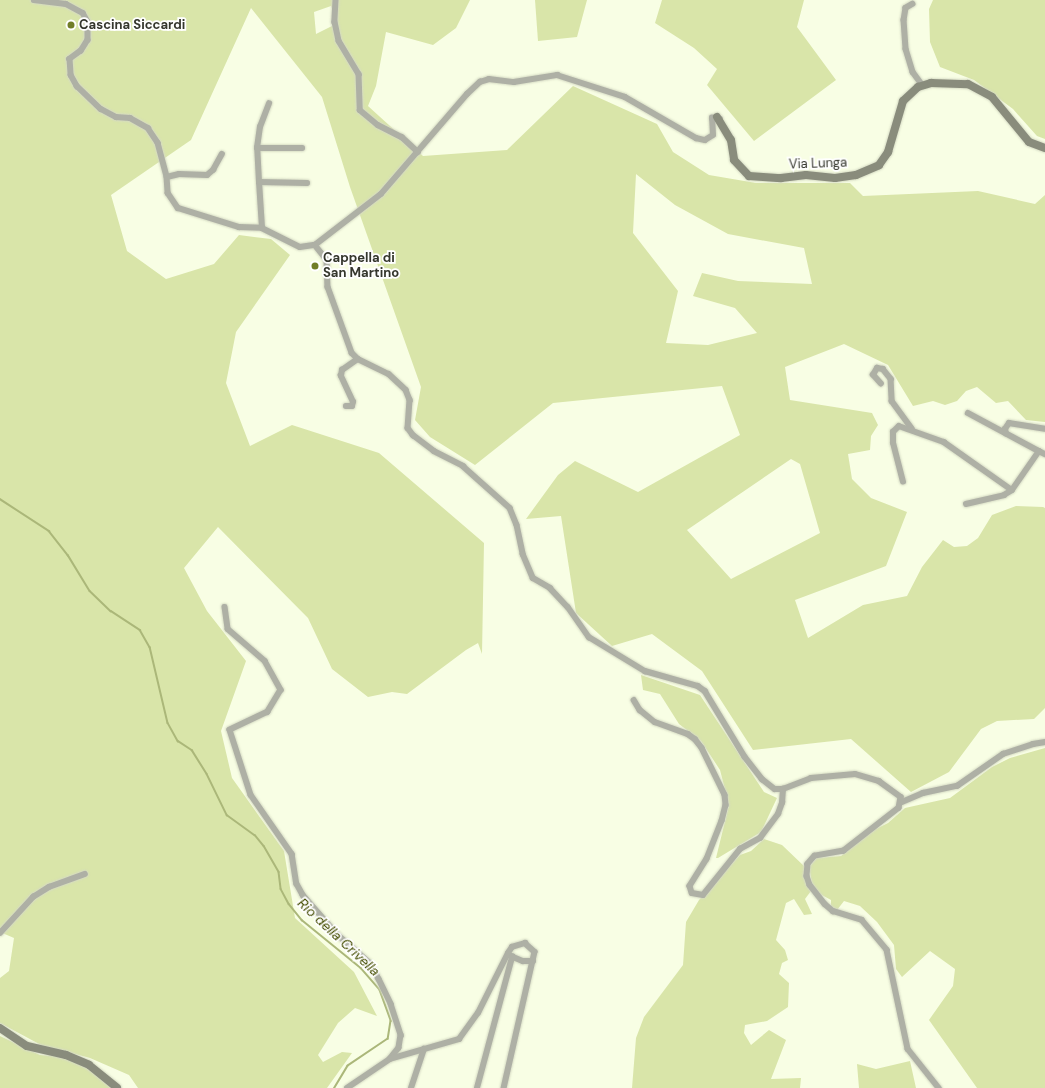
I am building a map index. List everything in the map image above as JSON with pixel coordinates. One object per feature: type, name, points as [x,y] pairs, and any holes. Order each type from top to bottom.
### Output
[{"type":"street","points":[[34,0],[66,4],[77,8],[83,13],[88,22],[88,40],[81,51],[70,60],[71,75],[77,86],[101,109],[116,117],[130,118],[148,128],[158,143],[167,177],[168,193],[178,208],[238,228],[262,228],[300,247],[315,245],[381,194],[467,94],[480,82],[489,79],[514,82],[557,75],[626,97],[672,126],[705,140],[713,135],[712,118],[719,118]]},
{"type":"street","points":[[336,0],[335,22],[339,42],[359,74],[360,110],[378,125],[402,137],[418,152]]},
{"type":"street","points":[[913,4],[906,8],[904,20],[906,49],[913,72],[923,86]]},
{"type":"street","name":"Via Lunga","points":[[719,118],[731,140],[734,160],[748,176],[781,178],[806,175],[835,178],[856,175],[879,165],[888,152],[904,102],[909,94],[931,83],[968,84],[980,89],[992,97],[1029,142],[1045,148]]},
{"type":"street","points":[[262,228],[257,148],[260,128],[269,104]]},
{"type":"street","points":[[257,148],[302,148]]},
{"type":"street","points":[[167,177],[179,174],[207,175],[213,170],[222,154]]},
{"type":"street","points":[[259,182],[307,182]]},
{"type":"street","points":[[315,245],[326,260],[331,296],[346,342],[358,359],[389,374],[406,390],[410,400],[408,428],[413,435],[434,450],[463,466],[510,508],[517,525],[523,554],[533,578],[550,588],[568,607],[589,637],[616,656],[645,671],[698,686],[705,691],[757,773],[770,786],[783,789],[811,778],[862,774],[891,788],[901,797],[902,802],[899,808],[887,819],[870,829],[844,851],[815,856],[808,864],[807,876],[810,885],[825,904],[833,911],[862,920],[887,950],[908,1049],[939,1088]]},
{"type":"street","points":[[346,406],[352,406],[353,402],[341,376],[342,370],[358,359]]},
{"type":"street","points":[[881,384],[873,375],[877,368],[883,369],[891,379],[892,401],[912,429]]},
{"type":"street","points":[[968,413],[1045,454]]},
{"type":"street","points":[[1006,434],[1005,428],[1009,423],[1045,429]]},
{"type":"street","points":[[903,482],[893,432],[899,426],[912,429],[944,442],[1012,490]]},
{"type":"street","points":[[966,504],[1004,495],[1012,490],[1039,451]]},
{"type":"street","points":[[225,607],[228,629],[265,661],[281,690],[268,712],[230,730],[250,795],[292,854],[297,884],[303,895],[337,934],[370,963],[391,1004],[401,1035],[399,1048],[390,1059],[347,1088]]},
{"type":"street","points":[[634,700],[640,710],[655,722],[688,734],[695,740],[702,748],[725,795],[726,805],[722,821],[708,859],[690,886],[692,893],[703,895],[740,849],[760,838],[778,814],[782,803],[783,789]]},
{"type":"street","points":[[902,802],[924,794],[956,786],[1003,754],[1033,744],[1045,742]]},
{"type":"street","points":[[0,936],[33,897],[84,874]]},
{"type":"street","points":[[390,1059],[458,1039],[478,1013],[508,952],[512,947],[525,943],[536,952],[504,1088]]},
{"type":"street","points":[[508,952],[512,957],[523,961],[534,961]]},
{"type":"street","points":[[478,1088],[512,957]]},
{"type":"street","points":[[0,1028],[27,1046],[66,1055],[89,1066],[117,1088]]},
{"type":"street","points":[[411,1088],[424,1049]]},
{"type":"green space","points":[[0,0],[470,0],[456,28],[433,45],[386,32],[376,86],[368,106],[423,156],[507,150],[573,86],[657,124],[673,152],[709,175],[756,183],[850,183],[863,196],[978,191],[1035,204],[1045,195],[1045,422],[1026,420],[1008,401],[996,403],[977,387],[966,391],[957,401],[945,405],[933,401],[913,406],[888,365],[844,344],[785,367],[790,400],[872,413],[878,425],[871,436],[870,450],[848,454],[852,479],[871,498],[907,512],[886,566],[795,600],[808,638],[863,605],[907,596],[922,567],[943,540],[954,547],[967,546],[978,538],[992,515],[1016,506],[1045,508],[1045,708],[1034,719],[997,721],[981,729],[949,772],[911,792],[851,739],[753,750],[702,671],[652,634],[612,646],[576,613],[561,516],[526,519],[558,475],[575,461],[638,492],[740,435],[722,386],[553,403],[475,465],[430,437],[415,420],[421,387],[350,187],[322,97],[251,8],[191,140],[111,195],[127,251],[166,279],[214,264],[239,235],[271,239],[290,255],[236,332],[226,383],[250,446],[292,425],[379,453],[484,543],[482,654],[478,643],[466,650],[407,694],[392,692],[368,697],[332,669],[308,618],[218,527],[184,568],[207,611],[246,661],[221,731],[232,778],[284,851],[295,918],[354,972],[377,1016],[355,1008],[338,1023],[318,1055],[323,1062],[342,1052],[352,1053],[327,1088],[138,1088],[129,1075],[90,1058],[41,1045],[0,1023],[0,978],[9,971],[14,938],[0,932]],"holes":[[[331,6],[338,23],[316,34],[314,12]],[[636,174],[675,205],[728,234],[804,248],[812,284],[738,281],[702,273],[693,296],[735,308],[757,333],[708,345],[666,343],[678,291],[633,233]],[[791,459],[800,464],[820,533],[731,579],[687,530]]]},
{"type":"green space","points":[[535,0],[587,0],[577,37],[538,41]]},
{"type":"green space","points":[[662,0],[804,0],[797,27],[836,80],[754,141],[707,85],[717,69],[694,48],[655,23]]},
{"type":"green space","points":[[933,0],[1045,0],[1045,139],[1037,136],[1013,109],[974,80],[940,67],[930,42],[929,9]]},
{"type":"green space","points":[[641,675],[700,695],[764,792],[777,798],[761,832],[718,858],[716,858],[729,805],[720,770],[701,741],[679,724],[660,694],[643,690]]},
{"type":"green space","points":[[1045,748],[1045,1088],[977,1088],[929,1020],[953,986],[955,969],[930,951],[902,977],[896,969],[894,945],[877,922],[860,906],[844,901],[837,910],[831,906],[831,900],[818,893],[812,883],[809,867],[817,858],[841,856],[872,831],[888,823],[905,808],[950,798],[992,767],[1010,758]]},
{"type":"green space","points":[[764,839],[782,845],[805,867],[811,891],[805,899],[812,914],[804,915],[794,899],[786,903],[776,940],[785,950],[788,960],[782,963],[779,974],[789,983],[788,1007],[767,1021],[745,1025],[744,1033],[751,1045],[769,1030],[786,1040],[771,1079],[801,1078],[800,1088],[632,1088],[636,1038],[644,1017],[683,965],[686,922],[699,900],[740,855],[751,851]]},
{"type":"green space","points":[[0,1036],[40,1055],[65,1057],[88,1069],[111,1088],[0,1088]]},
{"type":"green space","points":[[910,1061],[916,1088],[859,1088],[857,1064],[876,1069]]},
{"type":"waterway","name":"Rio della Crivella","points":[[0,499],[49,531],[68,555],[90,591],[111,611],[140,630],[150,647],[168,723],[178,741],[192,750],[207,774],[227,815],[255,835],[264,846],[279,872],[281,889],[289,904],[302,920],[361,968],[380,990],[391,1021],[388,1039],[348,1066],[335,1088]]},
{"type":"place","name":"Cascina Siccardi","points":[[71,25]]},
{"type":"place","name":"Cappella di San Martino","points":[[315,266]]}]
